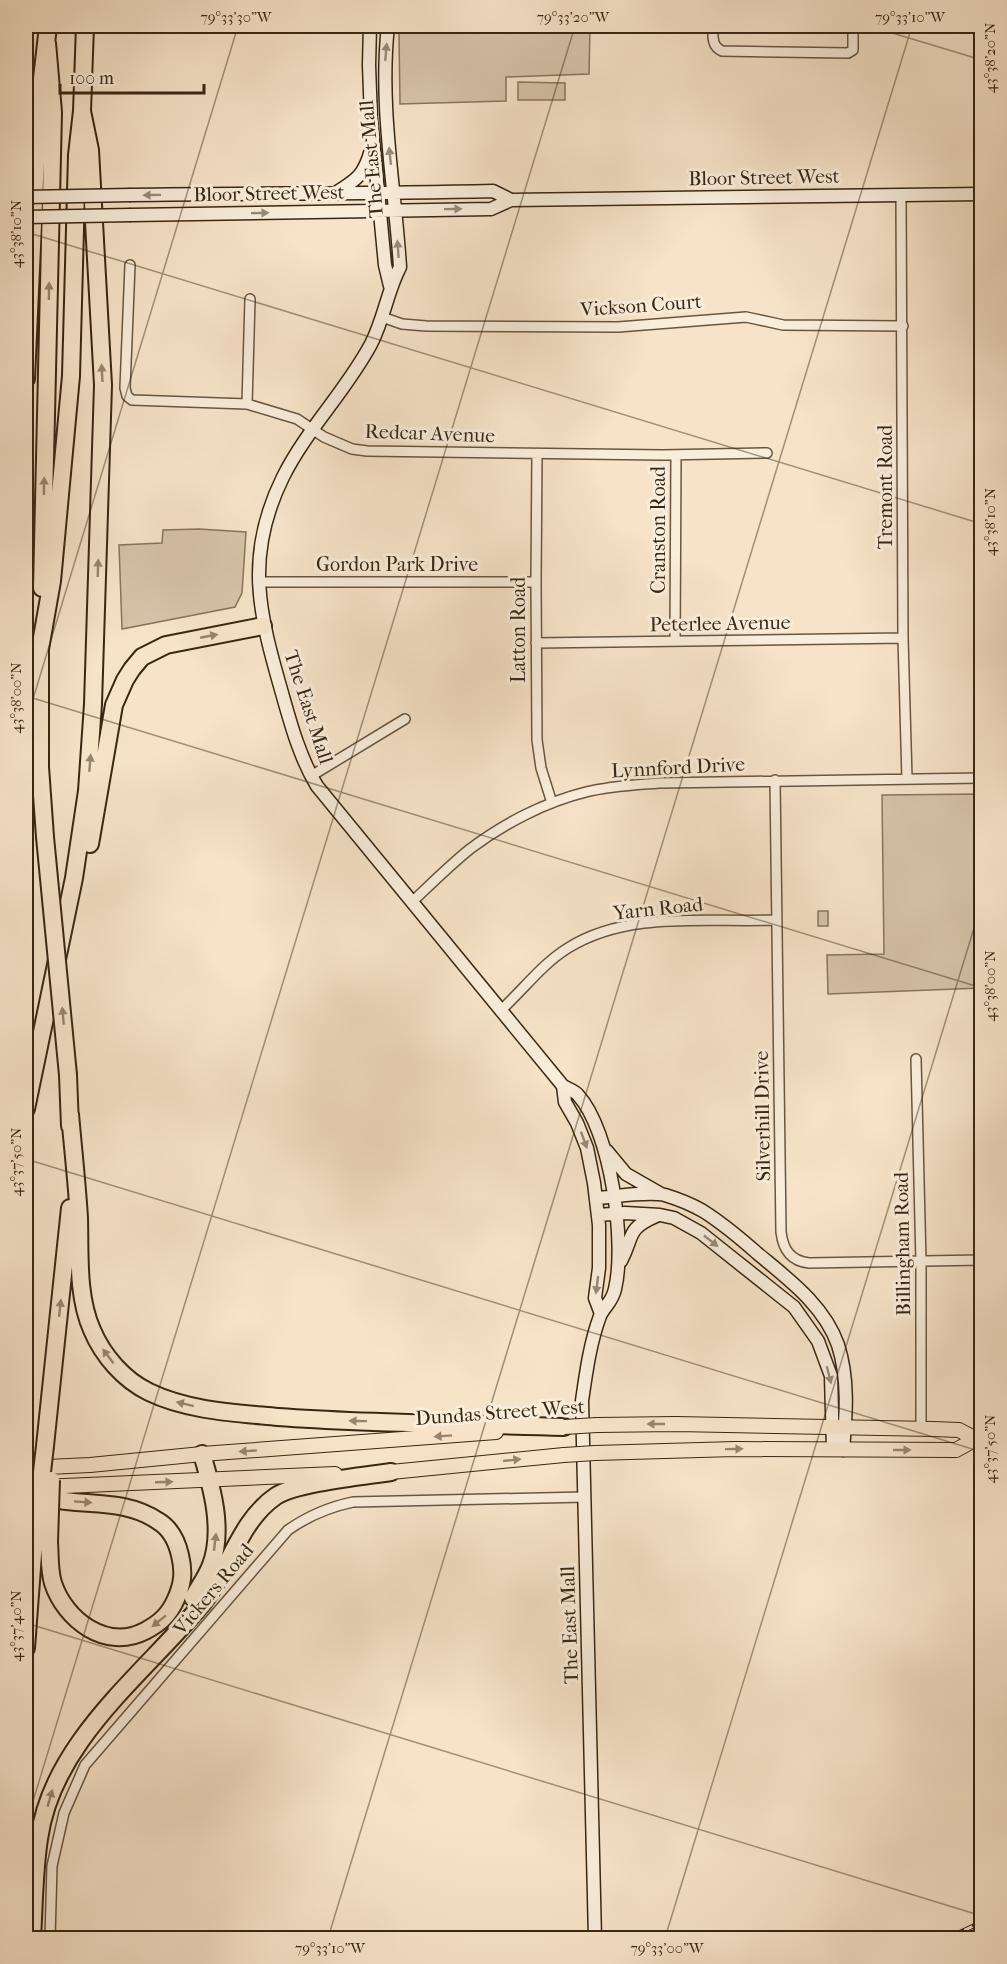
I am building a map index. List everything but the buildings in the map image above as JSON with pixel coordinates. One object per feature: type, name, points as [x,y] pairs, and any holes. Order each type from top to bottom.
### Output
[{"type":"highway","points":[[26,379],[38,114],[48,26]]},
{"type":"highway","points":[[40,650],[52,581],[70,376],[77,155],[82,111],[85,26]]},
{"type":"highway","points":[[47,43],[53,112],[40,650],[40,757],[45,837],[68,1075],[82,1290],[86,1314],[95,1338],[114,1365],[128,1379],[152,1394],[191,1406],[332,1421],[564,1426]]},
{"type":"highway","points":[[26,1109],[66,924],[87,791],[91,747],[103,385],[90,150],[82,111]]},
{"type":"highway","points":[[66,924],[81,891],[114,705],[132,669],[142,657],[166,645],[263,626]]},
{"type":"highway","points":[[26,1648],[41,1542],[50,1408],[71,1197],[70,1114]]},
{"type":"highway","points":[[175,1633],[211,1564],[215,1543],[216,1522],[210,1480],[202,1454]]},
{"type":"highway","points":[[32,1938],[39,1838],[53,1788],[74,1749],[112,1702],[203,1602],[251,1521],[270,1501],[281,1493],[308,1486],[391,1472]]},
{"type":"highway","points":[[26,1489],[52,1499],[127,1507],[159,1521],[169,1531],[178,1548],[183,1581],[171,1610],[159,1623],[135,1636],[107,1637],[80,1624],[61,1601],[52,1581],[41,1542]]},
{"type":"main road","name":"The East Mall","points":[[370,26],[371,119],[385,265],[390,286]]},
{"type":"main road","name":"The East Mall","points":[[388,26],[385,60],[387,120],[400,267],[390,286],[372,343],[290,463],[268,512],[261,546],[258,582],[263,626],[288,715],[317,786],[563,1086],[578,1094],[604,1148],[614,1197],[620,1263],[611,1302],[601,1314],[590,1352],[582,1401],[595,1938]]},
{"type":"main road","points":[[371,119],[387,120]]},
{"type":"main road","points":[[333,195],[360,177],[373,142]]},
{"type":"main road","name":"Bloor Street West","points":[[26,196],[253,193],[333,195],[493,191],[511,200]]},
{"type":"main road","name":"Bloor Street West","points":[[26,217],[491,209],[511,200],[981,194]]},
{"type":"main road","name":"The East Mall","points":[[563,1086],[565,1102],[587,1148],[596,1198],[599,1268],[596,1298],[601,1314]]},
{"type":"main road","points":[[604,1148],[626,1174],[661,1194],[693,1206],[716,1220],[789,1280],[817,1308],[829,1325],[838,1345],[846,1380],[838,1450]]},
{"type":"main road","points":[[596,1198],[661,1194]]},
{"type":"main road","points":[[598,1215],[616,1213],[674,1218],[701,1233],[794,1307],[818,1341],[831,1376],[839,1428]]},
{"type":"main road","points":[[620,1263],[632,1232],[646,1221],[660,1215]]},
{"type":"main road","name":"Dundas Street West","points":[[26,1468],[90,1465],[564,1426],[676,1424],[959,1430],[979,1439]]},
{"type":"main road","name":"Dundas Street West","points":[[26,1489],[391,1472],[564,1455],[735,1449],[956,1450],[979,1439]]},
{"type":"street","points":[[713,26],[715,46],[726,52],[848,53],[853,50],[854,46],[854,26]]},
{"type":"street","name":"Tremont Road","points":[[902,194],[903,638],[907,779]]},
{"type":"street","name":"Redcar Avenue","points":[[130,265],[125,388],[127,396],[135,401],[247,404],[297,419],[312,430],[343,445],[367,452],[767,453]]},
{"type":"street","points":[[247,404],[250,299]]},
{"type":"street","name":"Vickson Court","points":[[382,317],[402,324],[426,326],[634,327],[746,317],[783,325],[903,326]]},
{"type":"street","name":"Latton Road","points":[[537,454],[537,747],[552,803]]},
{"type":"street","name":"Cranston Road","points":[[675,641],[676,454]]},
{"type":"street","name":"Gordon Park Drive","points":[[258,582],[536,582]]},
{"type":"street","name":"Peterlee Avenue","points":[[536,643],[903,638]]},
{"type":"street","points":[[311,776],[405,719]]},
{"type":"street","name":"Lynnford Drive","points":[[412,902],[469,850],[491,834],[552,803],[615,786],[775,780],[981,778]]},
{"type":"street","name":"Silverhill Drive","points":[[775,780],[784,1246],[794,1258],[806,1262],[981,1260]]},
{"type":"street","name":"Yarn Road","points":[[500,1011],[556,957],[569,948],[608,930],[653,922],[776,920]]},
{"type":"street","name":"Billingham Road","points":[[915,1059],[921,1262],[921,1429]]},
{"type":"street","name":"Vickers Road","points":[[50,1938],[52,1866],[64,1813],[85,1765],[288,1530],[312,1515],[353,1502],[585,1497]]},
{"type":"shaded area","points":[[401,26],[637,26],[590,27],[589,74],[506,77],[506,101],[400,104],[399,33]]},
{"type":"shaded area","points":[[518,82],[565,83],[565,100],[518,100]]},
{"type":"shaded area","points":[[199,529],[246,532],[242,593],[235,607],[122,629],[119,545],[162,543],[163,530]]},
{"type":"shaded area","points":[[981,794],[981,988],[828,994],[827,955],[884,954],[882,795]]},
{"type":"shaded area","points":[[818,911],[828,911],[828,926],[818,926]]},
{"type":"railway","points":[[948,1938],[982,1922]]},
{"type":"railway","points":[[975,1938],[982,1935]]}]
